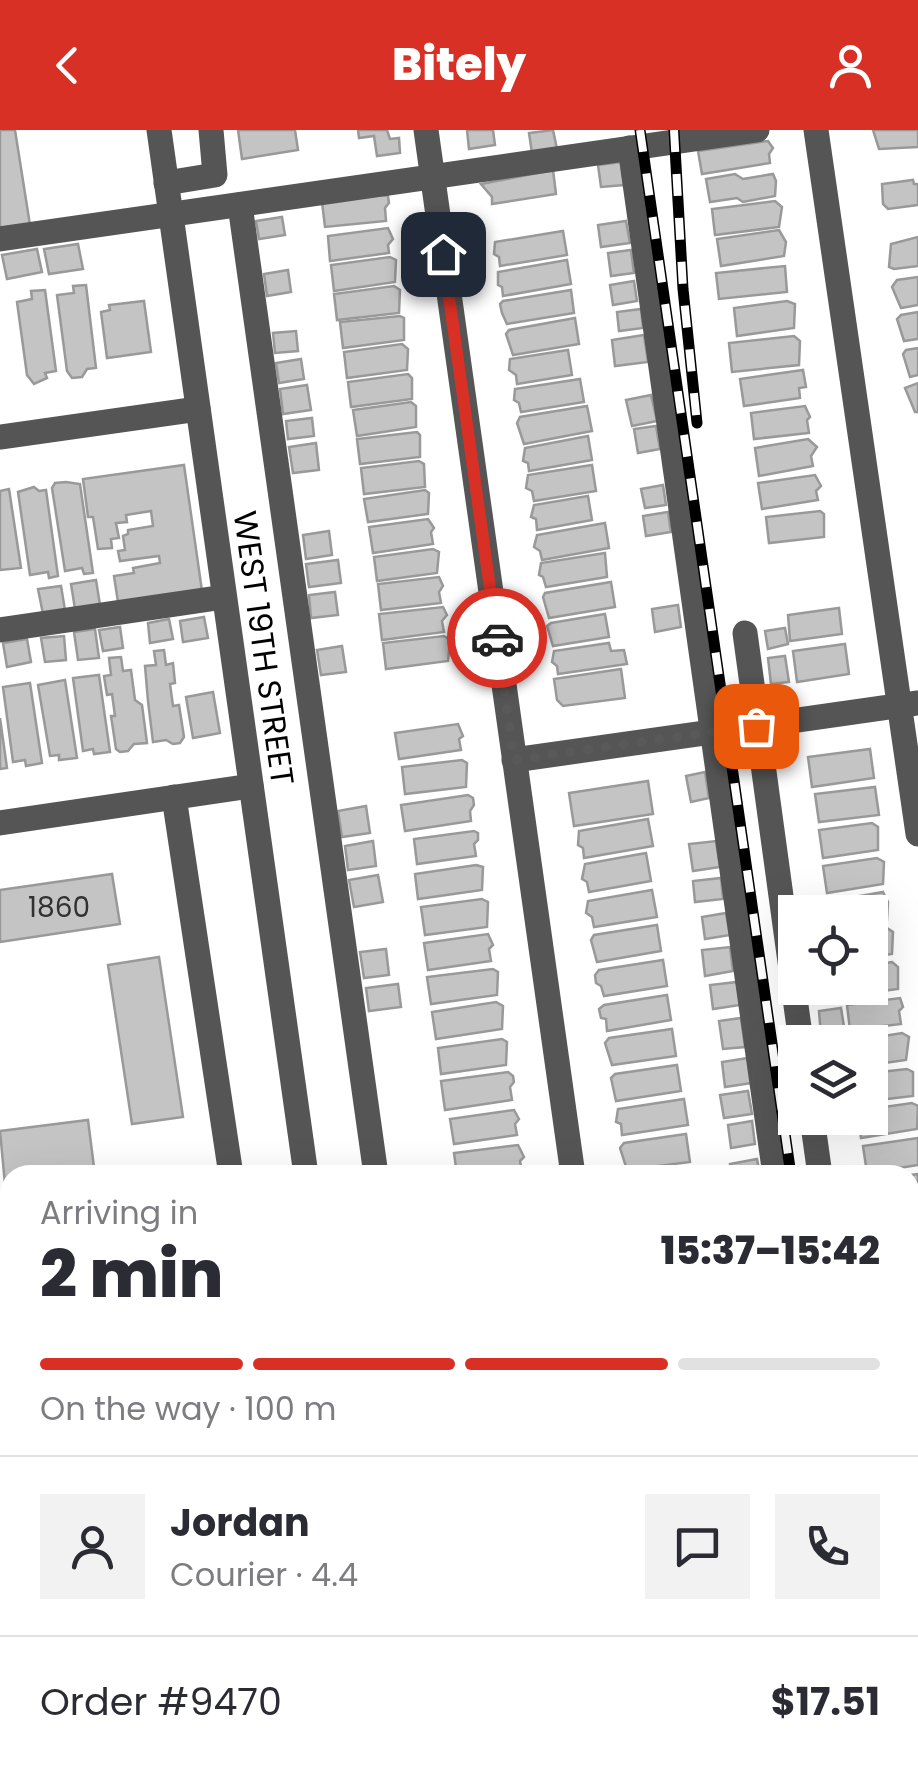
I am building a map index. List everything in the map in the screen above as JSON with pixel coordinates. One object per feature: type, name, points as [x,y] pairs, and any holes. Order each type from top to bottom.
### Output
[{"type":"street","name":"WEST 19TH STREET","points":[[159,130],[305,1165]]},
{"type":"street","points":[[166,183],[215,175],[210,130]]},
{"type":"street","points":[[426,130],[572,1165]]},
{"type":"street","points":[[0,239],[756,130]]},
{"type":"street","points":[[816,130],[909,704],[918,834]]},
{"type":"street","points":[[630,148],[774,1165]]},
{"type":"street","points":[[240,204],[375,1165]]},
{"type":"street","points":[[0,437],[198,409]]},
{"type":"street","points":[[0,630],[224,597]]},
{"type":"street","points":[[745,633],[799,1025]]},
{"type":"street","points":[[514,760],[909,704]]},
{"type":"street","points":[[0,823],[251,786]]},
{"type":"street","points":[[174,798],[229,1165]]},
{"type":"street","points":[[814,1135],[819,1165]]},
{"type":"building","points":[[0,130],[15,130],[30,225],[0,230]]},
{"type":"building","points":[[238,130],[295,130],[298,150],[242,159]]},
{"type":"building","points":[[358,130],[387,130],[390,139],[399,138],[400,153],[377,156],[374,136],[359,138]]},
{"type":"building","points":[[467,130],[493,130],[495,145],[469,149]]},
{"type":"building","points":[[553,130],[557,149],[532,153],[529,133]]},
{"type":"building","points":[[873,130],[918,130],[918,147],[879,149]]},
{"type":"building","points":[[768,141],[773,148],[770,163],[702,174],[698,151]]},
{"type":"building","points":[[621,162],[624,185],[601,187],[598,165]]},
{"type":"building","points":[[553,170],[556,194],[492,204],[492,197],[481,184]]},
{"type":"building","points":[[735,174],[743,179],[773,174],[775,196],[743,202],[737,198],[710,202],[706,179]]},
{"type":"building","points":[[913,180],[918,184],[918,205],[888,209],[883,204],[882,184]]},
{"type":"building","points":[[388,196],[386,221],[325,227],[322,202]]},
{"type":"building","points":[[775,201],[782,207],[779,227],[715,235],[712,209]]},
{"type":"building","points":[[282,217],[285,235],[259,239],[256,221]]},
{"type":"building","points":[[626,221],[630,243],[601,247],[598,225]]},
{"type":"building","points":[[388,228],[393,239],[388,245],[389,253],[330,261],[328,236]]},
{"type":"building","points":[[779,230],[786,242],[784,256],[721,266],[717,239]]},
{"type":"building","points":[[563,231],[567,255],[500,266],[499,257],[494,254],[495,242]]},
{"type":"building","points":[[918,237],[918,266],[889,267],[891,244]]},
{"type":"building","points":[[78,244],[83,269],[49,274],[44,249]]},
{"type":"building","points":[[37,249],[42,272],[7,279],[2,255]]},
{"type":"building","points":[[631,250],[634,273],[611,276],[608,253]]},
{"type":"building","points":[[390,257],[396,260],[395,282],[334,291],[331,265]]},
{"type":"building","points":[[567,260],[571,284],[503,296],[498,272]]},
{"type":"building","points":[[785,266],[787,292],[719,299],[716,273]]},
{"type":"building","points":[[288,270],[291,292],[267,296],[264,274]]},
{"type":"building","points":[[918,277],[918,305],[901,308],[892,287],[897,280]]},
{"type":"building","points":[[634,281],[637,301],[613,305],[610,285]]},
{"type":"building","points":[[86,285],[96,368],[72,378],[67,371],[57,295],[74,293],[73,286]]},
{"type":"building","points":[[394,286],[400,290],[399,313],[337,320],[334,294]]},
{"type":"building","points":[[45,290],[56,371],[45,373],[47,378],[34,384],[27,375],[17,302],[32,299],[31,291]]},
{"type":"building","points":[[571,290],[574,313],[507,324],[502,313],[503,301]]},
{"type":"building","points":[[144,301],[151,352],[107,358],[101,312],[110,310],[109,305]]},
{"type":"building","points":[[787,301],[795,304],[794,328],[737,336],[734,308]]},
{"type":"building","points":[[641,309],[643,328],[619,331],[617,312]]},
{"type":"building","points":[[918,312],[918,339],[904,341],[897,319]]},
{"type":"building","points":[[404,318],[404,340],[343,348],[340,322]]},
{"type":"building","points":[[575,318],[579,344],[513,355],[506,334],[509,330]]},
{"type":"building","points":[[296,331],[298,351],[275,353],[273,333]]},
{"type":"building","points":[[644,335],[648,362],[615,366],[612,340]]},
{"type":"building","points":[[794,336],[800,341],[799,365],[732,372],[729,343]]},
{"type":"building","points":[[402,344],[408,349],[407,370],[347,378],[344,352]]},
{"type":"building","points":[[918,348],[918,375],[910,377],[903,354]]},
{"type":"building","points":[[568,350],[572,375],[517,384],[516,375],[509,370],[510,359]]},
{"type":"building","points":[[301,359],[304,379],[279,383],[276,363]]},
{"type":"building","points":[[803,370],[806,387],[799,388],[800,398],[744,406],[740,379]]},
{"type":"building","points":[[408,374],[412,378],[412,399],[351,407],[348,382]]},
{"type":"building","points":[[580,379],[584,402],[521,412],[514,400],[515,389]]},
{"type":"building","points":[[918,383],[918,412],[915,412],[905,388]]},
{"type":"building","points":[[307,385],[311,410],[283,414],[280,389]]},
{"type":"building","points":[[651,395],[657,421],[632,426],[626,400]]},
{"type":"building","points":[[411,402],[416,406],[416,427],[357,436],[353,410]]},
{"type":"building","points":[[587,406],[592,431],[524,444],[517,423],[520,417]]},
{"type":"building","points":[[805,406],[810,417],[809,433],[754,439],[751,413]]},
{"type":"building","points":[[312,418],[314,436],[288,439],[286,421]]},
{"type":"building","points":[[656,426],[660,449],[638,453],[634,429]]},
{"type":"building","points":[[417,432],[420,457],[360,464],[357,439]]},
{"type":"building","points":[[588,436],[592,460],[529,471],[528,463],[523,461],[525,448]]},
{"type":"building","points":[[808,439],[817,447],[811,456],[813,466],[759,476],[755,448]]},
{"type":"building","points":[[316,443],[319,470],[293,473],[289,447]]},
{"type":"building","points":[[419,461],[424,464],[425,487],[364,494],[361,468]]},
{"type":"building","points":[[184,465],[202,591],[118,602],[114,576],[160,563],[159,556],[120,561],[118,551],[125,550],[123,536],[128,530],[153,526],[151,511],[126,515],[127,522],[116,523],[119,538],[111,539],[112,548],[98,549],[93,517],[88,517],[83,479]]},
{"type":"building","points":[[592,465],[596,491],[534,501],[532,491],[526,488],[528,475]]},
{"type":"building","points":[[815,475],[821,486],[816,491],[818,500],[762,509],[758,483]]},
{"type":"building","points":[[55,483],[80,484],[93,573],[84,574],[82,568],[65,571],[52,488]]},
{"type":"building","points":[[663,485],[666,505],[645,508],[641,489]]},
{"type":"building","points":[[34,487],[46,490],[58,576],[49,578],[48,572],[30,575],[18,492]]},
{"type":"building","points":[[9,489],[21,568],[0,570],[0,491]]},
{"type":"building","points":[[425,490],[429,493],[428,514],[368,522],[364,499]]},
{"type":"building","points":[[588,496],[592,520],[537,530],[536,519],[531,517],[534,505]]},
{"type":"building","points":[[820,511],[824,514],[824,537],[769,543],[766,517]]},
{"type":"building","points":[[668,512],[671,532],[646,536],[643,516]]},
{"type":"building","points":[[428,519],[434,528],[433,544],[373,553],[369,527]]},
{"type":"building","points":[[605,523],[609,548],[542,560],[540,551],[534,547],[537,535]]},
{"type":"building","points":[[329,531],[332,555],[306,559],[303,535]]},
{"type":"building","points":[[433,549],[439,552],[437,573],[377,581],[374,557]]},
{"type":"building","points":[[605,553],[607,577],[546,587],[539,575],[541,563]]},
{"type":"building","points":[[338,560],[341,583],[309,587],[306,564]]},
{"type":"building","points":[[439,577],[443,586],[439,592],[441,603],[381,610],[378,584]]},
{"type":"building","points":[[96,580],[100,605],[75,609],[71,584]]},
{"type":"building","points":[[611,582],[615,607],[549,618],[545,593]]},
{"type":"building","points":[[61,586],[65,610],[43,614],[38,589]]},
{"type":"building","points":[[335,592],[338,615],[311,618],[309,595]]},
{"type":"building","points":[[678,605],[681,627],[655,632],[652,609]]},
{"type":"building","points":[[443,607],[447,615],[442,621],[444,632],[382,640],[379,614]]},
{"type":"building","points":[[839,608],[842,634],[790,641],[788,615]]},
{"type":"building","points":[[605,614],[609,637],[553,646],[547,626],[551,623]]},
{"type":"building","points":[[204,617],[208,638],[183,642],[180,621]]},
{"type":"building","points":[[169,619],[173,639],[150,643],[148,623]]},
{"type":"building","points":[[120,627],[123,648],[103,651],[99,630]]},
{"type":"building","points":[[785,628],[788,644],[768,649],[765,631]]},
{"type":"building","points":[[95,629],[99,658],[78,660],[74,632]]},
{"type":"building","points":[[64,636],[66,660],[45,662],[41,638]]},
{"type":"building","points":[[444,636],[450,640],[448,661],[386,669],[383,643]]},
{"type":"building","points":[[27,639],[31,662],[7,667],[3,643]]},
{"type":"building","points":[[609,643],[611,651],[624,650],[627,664],[558,674],[552,662],[554,651]]},
{"type":"building","points":[[845,644],[849,674],[797,682],[793,651]]},
{"type":"building","points":[[342,646],[346,672],[321,675],[317,650]]},
{"type":"building","points":[[164,650],[166,665],[173,663],[173,706],[179,705],[184,737],[173,744],[166,740],[153,742],[148,701],[145,666],[156,665],[154,651]]},
{"type":"building","points":[[785,656],[789,682],[771,684],[768,658]]},
{"type":"building","points":[[121,657],[123,671],[131,670],[135,700],[142,705],[147,743],[134,744],[128,751],[120,752],[116,749],[111,716],[115,716],[112,694],[107,695],[104,676],[111,675],[109,658]]},
{"type":"building","points":[[621,669],[625,698],[563,706],[557,700],[554,679]]},
{"type":"building","points":[[99,675],[110,752],[94,754],[93,749],[83,751],[73,678]]},
{"type":"building","points":[[65,680],[77,758],[59,760],[59,755],[50,756],[38,685]]},
{"type":"building","points":[[30,683],[42,763],[26,766],[25,760],[13,762],[3,687]]},
{"type":"building","points":[[213,692],[220,733],[193,738],[186,697]]},
{"type":"building","points":[[0,718],[7,768],[0,769]]},
{"type":"building","points":[[458,724],[463,736],[459,739],[461,750],[399,759],[395,733]]},
{"type":"building","points":[[870,749],[874,778],[812,787],[808,757]]},
{"type":"building","points":[[462,760],[467,763],[466,787],[405,794],[402,767]]},
{"type":"building","points":[[705,772],[709,798],[691,802],[686,776]]},
{"type":"building","points":[[648,781],[653,814],[574,826],[569,793]]},
{"type":"building","points":[[875,787],[879,815],[819,822],[815,794]]},
{"type":"building","points":[[468,795],[474,805],[471,821],[405,831],[401,805]]},
{"type":"building","points":[[366,806],[370,833],[342,837],[338,811]]},
{"type":"building","points":[[648,819],[653,846],[584,858],[583,848],[578,845],[579,831]]},
{"type":"building","points":[[872,823],[878,827],[878,850],[823,858],[819,830]]},
{"type":"building","points":[[478,833],[474,844],[476,856],[417,864],[414,839]]},
{"type":"building","points":[[373,841],[376,866],[348,870],[345,846]]},
{"type":"building","points":[[716,841],[720,867],[693,871],[689,844]]},
{"type":"building","points":[[646,853],[651,881],[589,892],[582,879],[585,864]]},
{"type":"building","points":[[877,858],[884,862],[883,884],[827,893],[823,866]]},
{"type":"building","points":[[483,867],[482,890],[418,899],[415,874]]},
{"type":"building","points":[[112,874],[120,924],[0,942],[0,890]]},
{"type":"building","points":[[378,875],[383,902],[354,907],[349,880]]},
{"type":"building","points":[[721,878],[723,899],[695,902],[693,881]]},
{"type":"building","points":[[652,890],[657,917],[594,927],[592,917],[586,913],[588,901]]},
{"type":"building","points":[[482,899],[488,902],[487,927],[425,935],[421,907]]},
{"type":"building","points":[[726,913],[730,935],[705,939],[702,917]]},
{"type":"building","points":[[657,925],[661,951],[597,962],[591,940],[594,935]]},
{"type":"building","points":[[888,929],[893,932],[892,954],[888,955]]},
{"type":"building","points":[[488,934],[493,945],[489,949],[491,961],[428,970],[424,943]]},
{"type":"building","points":[[730,947],[733,971],[705,976],[702,950]]},
{"type":"building","points":[[386,949],[389,975],[364,978],[360,952]]},
{"type":"building","points":[[159,957],[183,1117],[132,1124],[108,965]]},
{"type":"building","points":[[663,960],[667,986],[604,996],[596,983],[599,970]]},
{"type":"building","points":[[888,963],[898,967],[898,989],[888,990]]},
{"type":"building","points":[[493,969],[498,972],[497,995],[431,1004],[427,977]]},
{"type":"building","points":[[737,982],[740,1005],[713,1009],[710,985]]},
{"type":"building","points":[[398,984],[401,1007],[369,1011],[366,988]]},
{"type":"building","points":[[667,995],[671,1020],[607,1031],[606,1019],[601,1018],[599,1009],[604,1005]]},
{"type":"building","points":[[900,998],[901,1024],[849,1025],[847,1005],[888,1005],[888,1000]]},
{"type":"building","points":[[496,1002],[503,1006],[502,1029],[436,1039],[432,1012]]},
{"type":"building","points":[[841,1008],[844,1025],[820,1025],[819,1011]]},
{"type":"building","points":[[741,1018],[745,1047],[723,1049],[719,1021]]},
{"type":"building","points":[[672,1029],[676,1056],[612,1065],[605,1043],[609,1038]]},
{"type":"building","points":[[902,1033],[909,1037],[906,1060],[888,1062],[888,1035]]},
{"type":"building","points":[[502,1039],[507,1042],[506,1065],[441,1074],[438,1048]]},
{"type":"building","points":[[748,1058],[752,1083],[725,1087],[722,1062]]},
{"type":"building","points":[[677,1065],[681,1091],[616,1101],[611,1078],[615,1074]]},
{"type":"building","points":[[888,1071],[913,1072],[913,1096],[888,1099]]},
{"type":"building","points":[[508,1072],[514,1082],[510,1087],[512,1100],[445,1110],[441,1081]]},
{"type":"building","points":[[748,1091],[752,1114],[724,1118],[720,1095]]},
{"type":"building","points":[[684,1099],[688,1125],[622,1135],[621,1124],[616,1122],[618,1109]]},
{"type":"building","points":[[912,1103],[918,1106],[917,1129],[888,1134],[888,1106]]},
{"type":"building","points":[[514,1110],[519,1119],[515,1124],[517,1135],[454,1144],[450,1119]]},
{"type":"building","points":[[88,1120],[94,1165],[3,1165],[0,1131]]},
{"type":"building","points":[[752,1121],[755,1144],[731,1148],[728,1125]]},
{"type":"building","points":[[686,1134],[690,1162],[625,1165],[620,1148],[624,1143]]},
{"type":"building","points":[[918,1138],[918,1165],[866,1165],[863,1146]]},
{"type":"building","points":[[518,1145],[524,1157],[521,1165],[456,1165],[454,1153]]},
{"type":"building","points":[[757,1159],[758,1165],[730,1165]]},
{"type":"railway","points":[[640,130],[790,1165]]},
{"type":"railway","points":[[674,130],[683,289],[697,423]]},
{"type":"way so far","points":[[497,638],[514,760],[756,726]]},
{"type":"route","points":[[443,254],[497,638]]}]
